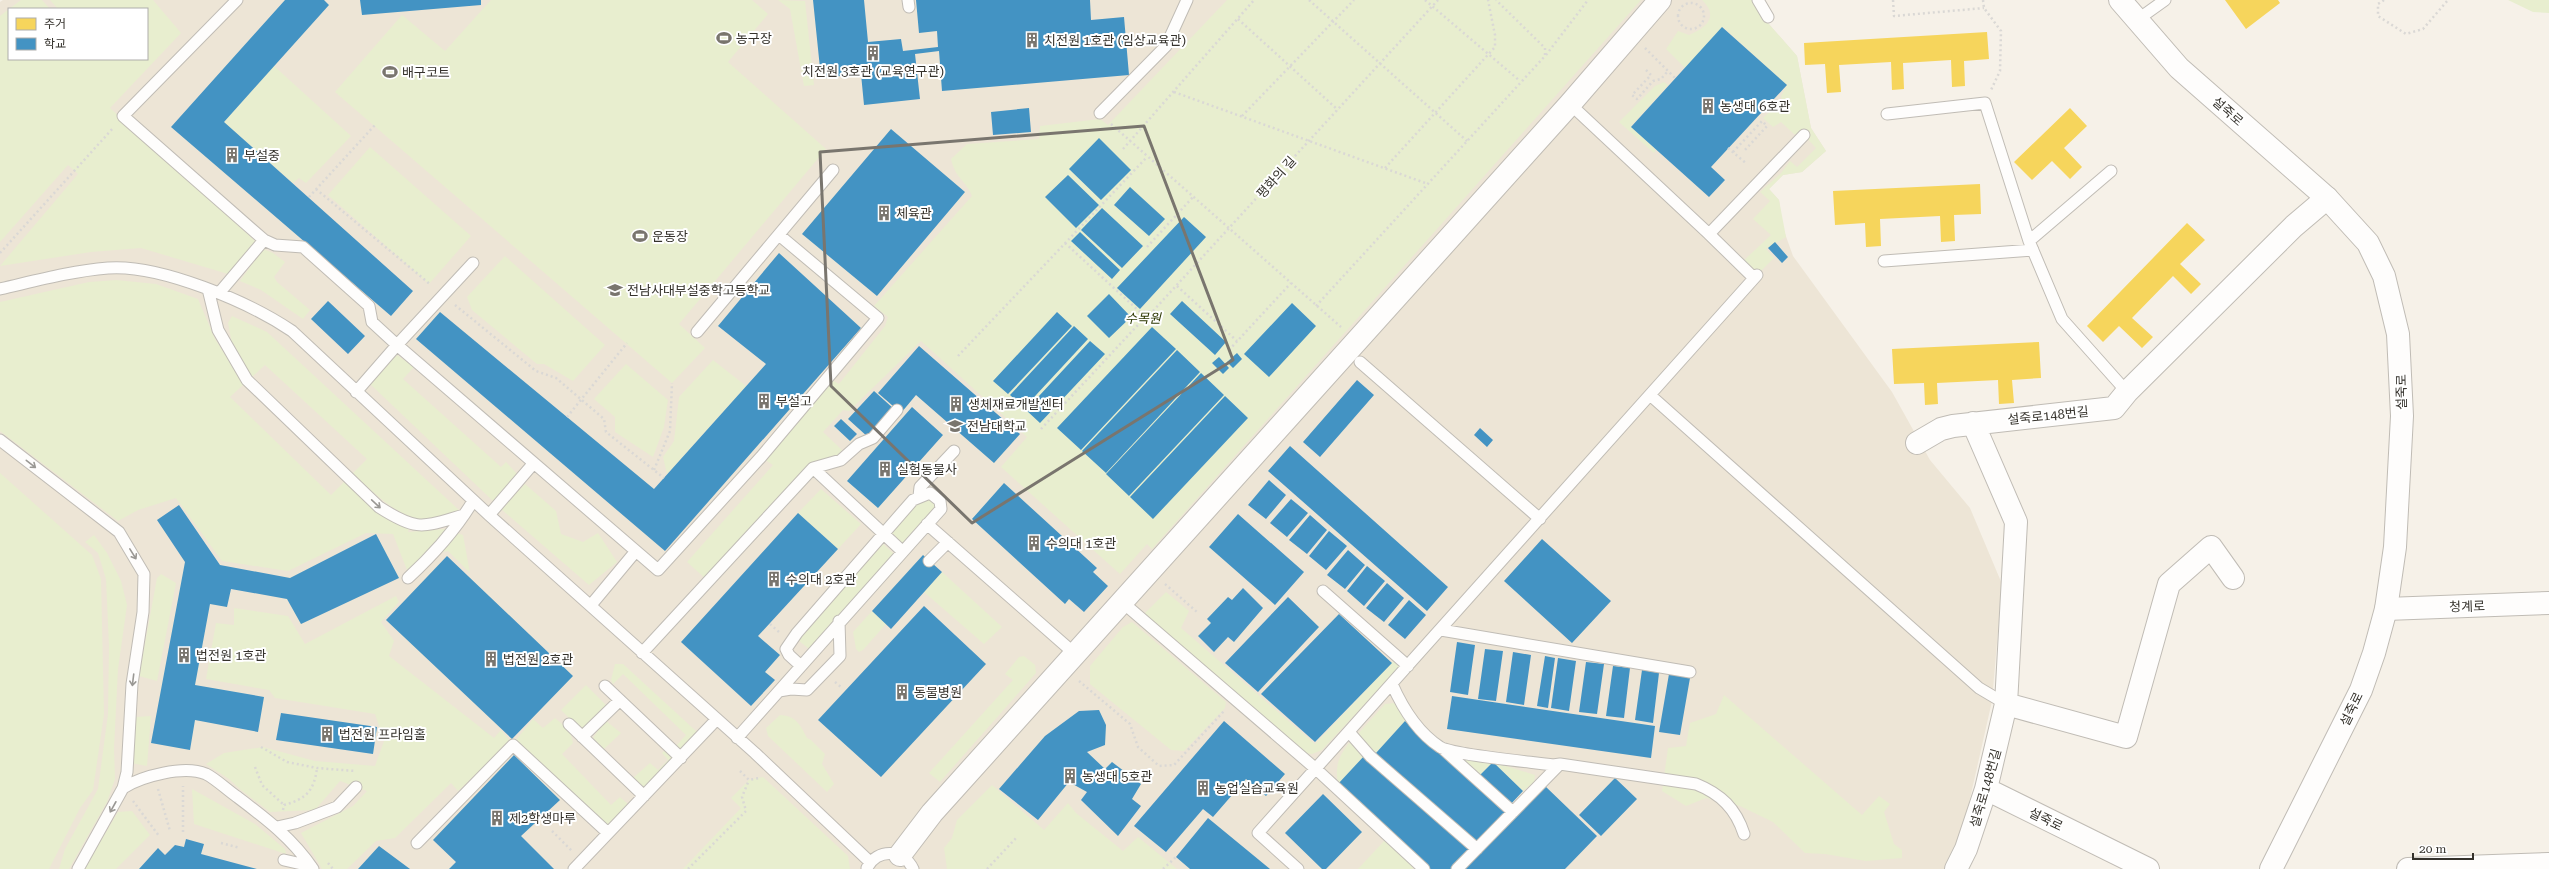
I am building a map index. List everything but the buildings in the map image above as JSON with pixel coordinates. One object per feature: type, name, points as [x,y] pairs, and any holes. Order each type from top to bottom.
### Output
[{"type":"street","points":[[907,862],[924,823],[1121,601],[1358,352],[1660,0]]},
{"type":"street","name":"설죽로","points":[[2120,0],[2178,68],[2327,198],[2368,243],[2384,276],[2398,334],[2402,416],[2395,548],[2386,609],[2374,653],[2360,690],[2271,869]]},
{"type":"street","name":"설죽로148번길","points":[[1956,869],[1966,849],[1986,790],[2006,704],[2016,522],[1973,423],[2114,408],[2127,392],[2294,226],[2327,198]]},
{"type":"street","points":[[1918,443],[1941,429],[1973,423]]},
{"type":"street","points":[[2006,704],[2126,737],[2169,584],[2211,547],[2233,578]]},
{"type":"street","name":"청계로","points":[[2386,609],[2549,603]]},
{"type":"street","name":"설죽로","points":[[1986,790],[2148,869]]},
{"type":"street","points":[[2408,869],[2549,864]]},
{"type":"lane","points":[[237,0],[123,116],[264,240],[275,245],[303,247],[368,306],[372,322],[397,345],[533,464],[658,570],[761,457],[878,318],[779,235]]},
{"type":"lane","points":[[1100,113],[1166,46],[1187,0]]},
{"type":"lane","points":[[1758,0],[1768,17]]},
{"type":"lane","points":[[2137,20],[2165,0]]},
{"type":"lane","points":[[1887,114],[1985,103],[2031,246],[2062,319],[2127,392]]},
{"type":"lane","points":[[1298,869],[1258,833],[1316,770],[1756,276],[1570,104]]},
{"type":"lane","points":[[1710,234],[1804,135]]},
{"type":"lane","points":[[697,332],[833,170]]},
{"type":"lane","points":[[1884,261],[2031,246],[2111,171]]},
{"type":"lane","points":[[220,292],[264,240]]},
{"type":"lane","points":[[356,392],[397,345],[473,263]]},
{"type":"lane","points":[[0,289],[67,274],[108,268],[138,268],[220,292],[270,316],[292,331],[489,515],[717,719],[868,866],[882,854],[889,852],[907,862]]},
{"type":"lane","points":[[208,289],[218,330],[247,380],[379,507],[404,523],[426,526],[464,515]]},
{"type":"lane","points":[[1358,352],[1540,519]]},
{"type":"lane","points":[[1650,395],[1979,688],[2006,704]]},
{"type":"lane","points":[[642,653],[813,468],[841,460],[859,444],[873,438],[898,410]]},
{"type":"lane","points":[[0,440],[119,532],[144,574],[143,612],[132,684],[127,772],[123,788],[78,869]]},
{"type":"lane","points":[[919,496],[920,487],[954,451]]},
{"type":"lane","points":[[489,515],[533,464]]},
{"type":"lane","points":[[813,468],[902,551]]},
{"type":"lane","points":[[737,738],[780,691],[839,621],[941,509],[940,501],[930,493],[919,496],[913,500],[797,633],[786,649],[789,655],[801,666]]},
{"type":"lane","points":[[408,578],[438,550],[464,515],[473,500]]},
{"type":"lane","points":[[927,524],[948,542],[1069,661]]},
{"type":"lane","points":[[929,561],[948,542]]},
{"type":"lane","points":[[591,605],[636,551]]},
{"type":"lane","points":[[1323,591],[1408,666]]},
{"type":"lane","points":[[1121,601],[1316,770],[1424,869]]},
{"type":"lane","points":[[780,691],[791,689],[807,690],[840,656],[839,621]]},
{"type":"lane","points":[[1441,630],[1690,672]]},
{"type":"lane","points":[[1392,684],[1402,707],[1412,721],[1513,812]]},
{"type":"lane","points":[[605,686],[681,758]]},
{"type":"lane","points":[[582,737],[620,700]]},
{"type":"lane","points":[[574,869],[717,719]]},
{"type":"lane","points":[[569,724],[644,796]]},
{"type":"lane","points":[[1349,732],[1370,756],[1477,849]]},
{"type":"lane","points":[[417,843],[513,745],[608,833]]},
{"type":"lane","points":[[1442,748],[1553,765],[1560,764],[1696,784],[1711,790],[1738,816],[1744,834]]},
{"type":"lane","points":[[1457,869],[1560,764]]},
{"type":"lane","points":[[123,788],[138,779],[154,775],[183,772],[205,774],[277,827],[292,840],[312,868]]},
{"type":"lane","points":[[277,827],[295,823],[337,807],[356,787]]},
{"type":"lane","points":[[284,860],[312,868]]},
{"type":"path","points":[[1123,149],[1254,0]]},
{"type":"path","points":[[1309,0],[1467,141]]},
{"type":"path","points":[[1242,116],[1354,0]]},
{"type":"path","points":[[1425,0],[1520,81]]},
{"type":"path","name":"평화의 길","points":[[1041,429],[1150,311],[1153,311],[1177,286],[1438,0]]},
{"type":"path","points":[[1385,168],[1495,47],[1495,35],[1488,0]]},
{"type":"path","points":[[1496,0],[1545,48],[1545,56]]},
{"type":"path","points":[[1316,306],[1520,81],[1545,56],[1588,0]]},
{"type":"path","points":[[1893,0],[1894,16],[1984,8]]},
{"type":"path","points":[[1983,0],[1984,8],[2001,31],[2000,71],[1985,103]]},
{"type":"path","points":[[2384,0],[2378,4],[2378,16],[2406,34],[2423,29],[2448,0]]},
{"type":"path","points":[[1694,3],[1702,9],[1704,19],[1698,27],[1688,29],[1680,23],[1678,14],[1684,5],[1694,3]]},
{"type":"path","points":[[1238,19],[1338,110]]},
{"type":"path","points":[[1642,45],[1675,78]]},
{"type":"path","points":[[1646,70],[1651,75],[1632,95],[1637,99],[1653,82],[1661,79],[1668,71]]},
{"type":"path","points":[[1174,92],[1428,184]]},
{"type":"path","points":[[1100,113],[1130,142],[1316,306],[1358,352]]},
{"type":"path","points":[[0,253],[123,116]]},
{"type":"path","points":[[1733,152],[1762,121],[1767,126],[1745,150]]},
{"type":"path","points":[[309,197],[375,125]]},
{"type":"path","points":[[1728,148],[1747,164]]},
{"type":"path","points":[[958,356],[1147,157]]},
{"type":"path","points":[[316,189],[536,371],[556,378],[604,419],[606,432],[664,478]]},
{"type":"path","points":[[1147,247],[1193,197]]},
{"type":"path","points":[[1065,243],[1140,312],[1150,311]]},
{"type":"path","points":[[1230,350],[1291,283]]},
{"type":"path","points":[[1177,286],[1237,341]]},
{"type":"path","points":[[567,417],[627,343]]},
{"type":"path","points":[[654,470],[670,431],[672,383]]},
{"type":"path","points":[[1150,570],[1197,612]]},
{"type":"path","points":[[1069,661],[1130,724],[1138,748],[1158,766],[1174,765],[1235,700]]},
{"type":"path","points":[[261,747],[287,762],[316,768],[341,768],[361,771]]},
{"type":"path","points":[[255,767],[262,785],[284,805]]},
{"type":"path","points":[[284,805],[300,800],[315,785],[316,768]]},
{"type":"path","points":[[183,772],[183,832]]},
{"type":"path","points":[[154,775],[170,831]]},
{"type":"path","points":[[688,869],[746,811],[742,796],[749,780]]},
{"type":"path","points":[[123,788],[159,836]]},
{"type":"path","points":[[277,827],[284,805]]},
{"type":"path","points":[[987,869],[1017,837]]},
{"type":"path","points":[[222,843],[240,848]]},
{"type":"path","points":[[1163,869],[1176,857]]},
{"type":"highlighted area","points":[[1144,126],[1233,360],[972,523],[831,386],[820,152]]},
{"type":"shaded area","name":"전남대학교","points":[[3,0],[1752,0],[1761,15],[1797,56],[1811,128],[1826,151],[1802,172],[1783,175],[1769,189],[1779,200],[1783,228],[1793,256],[1892,392],[1930,460],[1970,508],[2002,584],[1992,701],[1960,843],[1945,869],[0,869],[0,2]]},
{"type":"green space","points":[[21,0],[42,0],[49,8],[10,8]]},
{"type":"green space","points":[[50,0],[153,0],[181,33],[110,108],[255,241],[228,274],[141,248],[91,252],[0,266],[78,174],[68,165],[0,242],[0,16],[8,10],[8,60],[148,60],[148,8],[57,8]]},
{"type":"green space","name":"운동장","points":[[491,0],[752,0],[768,14],[728,62],[826,149],[679,324],[705,348],[672,383],[335,92],[402,15],[445,51]]},
{"type":"green space","points":[[778,0],[805,1],[814,85],[804,86],[790,9]]},
{"type":"green space","name":"수목원","points":[[1227,0],[1641,0],[1152,549],[1147,544],[1120,574],[1001,467],[1027,437],[921,341],[849,411],[843,410],[823,432],[842,450],[831,463],[813,468],[707,580],[687,562],[773,465],[761,457],[828,378],[839,384],[885,326],[888,317],[874,306],[972,196],[967,186],[958,176],[951,159],[967,144],[1039,139],[1040,126],[1100,119],[1108,125]]},
{"type":"green space","points":[[1702,0],[1752,0],[1761,15],[1797,56],[1811,128],[1826,151],[1802,172],[1783,175],[1769,189],[1779,200],[1786,237],[1766,249],[1774,258],[1754,278],[1740,264],[1771,235],[1753,219],[1770,201],[1760,192],[1781,173],[1790,161],[1797,167],[1816,148],[1804,135],[1794,134],[1781,122],[1773,127],[1763,118],[1782,100],[1781,96],[1787,85],[1723,27],[1685,68],[1666,49],[1678,31],[1689,35],[1701,29],[1709,21],[1710,11]]},
{"type":"green space","points":[[2508,0],[2549,0],[2549,13],[2533,12]]},
{"type":"green space","points":[[274,66],[351,136],[306,183],[299,178],[293,183],[224,122]]},
{"type":"green space","points":[[1664,82],[1668,85],[1631,126],[1656,150],[1654,153],[1619,122],[1655,86]]},
{"type":"green space","points":[[370,147],[471,236],[429,284],[328,195]]},
{"type":"green space","points":[[263,249],[273,253],[285,262],[274,277],[277,282],[310,310],[303,319],[261,290],[240,281]]},
{"type":"green space","points":[[505,256],[605,345],[573,381],[544,364],[537,364],[472,310],[467,297]]},
{"type":"green space","points":[[116,280],[156,284],[198,299],[215,339],[244,384],[230,397],[331,495],[345,481],[377,513],[412,520],[408,532],[445,529],[463,535],[470,573],[448,551],[429,555],[407,570],[393,534],[366,533],[288,571],[222,561],[176,498],[138,510],[118,521],[0,431],[0,302],[89,282]]},
{"type":"green space","points":[[232,316],[267,332],[460,511],[431,521],[420,520],[398,511],[378,497],[353,473],[367,459],[265,365],[252,377],[232,344],[228,323]]},
{"type":"green space","points":[[397,355],[414,367],[403,379],[501,467],[506,462],[518,475],[493,501],[370,384]]},
{"type":"green space","points":[[713,360],[746,386],[667,474],[663,457],[674,441],[679,397]]},
{"type":"green space","points":[[626,364],[668,400],[664,427],[653,457],[615,432],[615,417],[594,399]]},
{"type":"green space","points":[[0,473],[92,555],[101,579],[104,714],[93,790],[80,808],[49,869],[0,869]]},
{"type":"green space","points":[[525,484],[556,511],[561,534],[583,542],[598,533],[617,562],[589,585],[501,509]]},
{"type":"green space","points":[[821,489],[861,524],[838,549],[798,513]]},
{"type":"green space","points":[[929,498],[935,503],[935,509],[903,544],[891,532],[918,503]]},
{"type":"green space","points":[[94,535],[107,553],[121,581],[127,605],[118,669],[114,748],[115,779],[107,802],[69,869],[59,869],[65,849],[98,789],[108,714],[109,646],[106,579],[98,553],[85,542]]},
{"type":"green space","points":[[883,544],[894,554],[809,649],[798,640]]},
{"type":"green space","points":[[942,572],[1002,627],[984,644],[924,592]]},
{"type":"green space","points":[[161,574],[176,583],[157,681],[139,676],[157,578]]},
{"type":"green space","points":[[1166,592],[1189,611],[1181,628],[1315,744],[1395,659],[1401,665],[1322,750],[1312,754],[1303,753],[1144,614]]},
{"type":"green space","points":[[396,596],[399,602],[381,622],[394,641],[389,656],[494,738],[501,730],[510,741],[458,791],[451,783],[395,838],[376,841],[347,869],[322,869],[301,833],[353,806],[367,791],[340,781],[315,810],[270,812],[229,779],[206,764],[224,753],[263,747],[315,761],[375,766],[384,741],[375,714],[275,698],[269,690],[206,679],[216,623],[234,625],[234,608],[288,616],[305,644]]},
{"type":"green space","points":[[872,611],[886,624],[863,650],[859,652],[856,649],[853,632]]},
{"type":"green space","points":[[1132,622],[1226,702],[1225,708],[1184,751],[1171,750],[1090,684],[1090,666],[1123,627]]},
{"type":"green space","points":[[1024,656],[1035,665],[1036,673],[940,782],[929,773],[1013,680],[1005,674],[1019,657]]},
{"type":"green space","points":[[615,664],[623,664],[697,732],[680,750],[676,746],[686,735],[623,674],[613,684],[611,680]]},
{"type":"green space","points":[[586,685],[606,705],[581,730],[561,710]]},
{"type":"green space","points":[[1724,695],[1862,815],[1879,796],[1890,804],[1884,812],[1894,844],[1902,850],[1902,858],[1866,861],[1825,854],[1805,853],[1773,822],[1740,806],[1706,798],[1686,806],[1662,791],[1668,748],[1686,746],[1690,723],[1716,714]]},
{"type":"green space","points":[[1394,703],[1406,718],[1405,721],[1376,753],[1357,735],[1385,704]]},
{"type":"green space","points":[[780,715],[794,719],[807,738],[825,754],[822,764],[834,784],[827,792],[768,736],[766,728]]},
{"type":"green space","points":[[151,716],[147,766],[131,763],[136,717]]},
{"type":"green space","points":[[555,718],[570,731],[573,743],[562,754],[611,805],[620,797],[629,805],[608,827],[516,740],[533,719],[543,728]]},
{"type":"green space","points":[[605,720],[621,733],[604,749],[593,738]]},
{"type":"green space","points":[[1349,743],[1355,745],[1365,755],[1338,784],[1338,762]]},
{"type":"green space","points":[[667,748],[678,759],[644,793],[633,778],[650,763],[658,770],[668,760],[662,753]]},
{"type":"green space","points":[[1457,756],[1493,762],[1479,776]]},
{"type":"green space","points":[[1493,762],[1535,775],[1534,782],[1523,791]]},
{"type":"green space","points":[[763,777],[848,856],[850,869],[683,869],[741,808],[731,798],[749,780]]},
{"type":"green space","points":[[992,785],[1044,830],[1068,803],[1076,813],[1123,851],[1138,837],[1177,869],[947,869],[944,848],[952,838],[957,820]]},
{"type":"green space","points":[[192,789],[255,824],[285,849],[286,854],[194,824]]},
{"type":"green space","points":[[132,811],[150,835],[116,869],[84,869],[118,812]]},
{"type":"green space","points":[[1385,840],[1412,863],[1413,869],[1358,869]]},
{"type":"place","name":"농구장","points":[[724,38]]},
{"type":"place","name":"치전원 1호관 (임상교육관)","points":[[1032,40]]},
{"type":"place","name":"치전원 3호관 (교육연구관)","points":[[873,53]]},
{"type":"place","name":"배구코트","points":[[390,72]]},
{"type":"place","name":"농생대 6호관","points":[[1708,106]]},
{"type":"place","name":"부설중","points":[[232,155]]},
{"type":"place","name":"체육관","points":[[884,213]]},
{"type":"place","name":"운동장","points":[[640,236]]},
{"type":"place","name":"전남사대부설중학고등학교","points":[[615,290]]},
{"type":"place","name":"부설고","points":[[764,401]]},
{"type":"place","name":"생체재료개발센터","points":[[956,404]]},
{"type":"place","name":"전남대학교","points":[[955,426]]},
{"type":"place","name":"실험동물사","points":[[885,469]]},
{"type":"place","name":"수의대 1호관","points":[[1034,543]]},
{"type":"place","name":"수의대 2호관","points":[[774,579]]},
{"type":"place","name":"법전원 1호관","points":[[184,655]]},
{"type":"place","name":"법전원 2호관","points":[[491,659]]},
{"type":"place","name":"동물병원","points":[[902,692]]},
{"type":"place","name":"법전원 프라임홀","points":[[327,734]]},
{"type":"place","name":"농생대 5호관","points":[[1070,776]]},
{"type":"place","name":"농업실습교육원","points":[[1203,788]]},
{"type":"place","name":"제2학생마루","points":[[497,818]]}]
